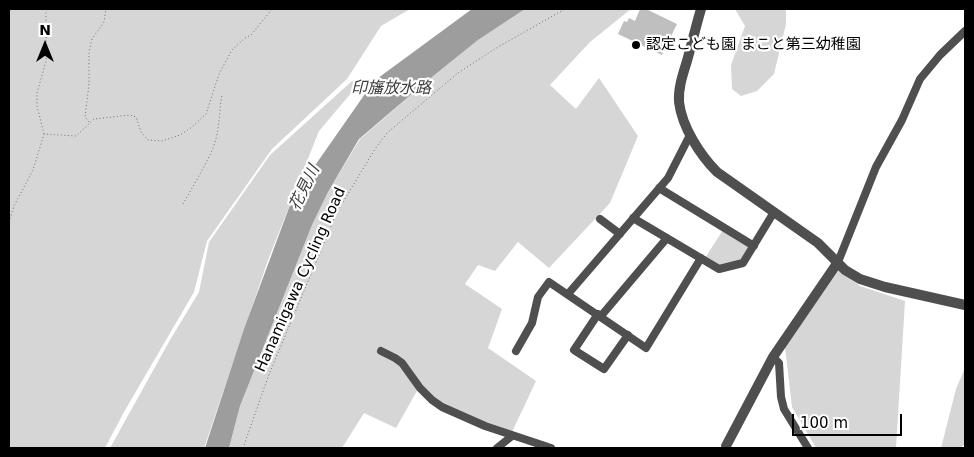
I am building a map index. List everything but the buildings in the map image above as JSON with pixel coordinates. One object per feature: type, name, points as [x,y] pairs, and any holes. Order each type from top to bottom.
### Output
[{"type":"street","points":[[701,9],[680,87],[679,102],[682,117],[690,135],[710,165],[818,243],[845,270],[860,279],[965,305]]},
{"type":"street","points":[[725,447],[773,357],[838,262],[876,167],[902,120],[920,79],[940,55],[965,31]]},
{"type":"street","points":[[568,294],[668,178],[690,135]]},
{"type":"street","points":[[659,188],[754,246]]},
{"type":"street","points":[[633,218],[720,269],[743,263],[774,212]]},
{"type":"street","points":[[600,219],[620,234]]},
{"type":"street","points":[[628,335],[604,369],[574,350],[599,315],[667,238]]},
{"type":"street","points":[[516,351],[532,323],[538,297],[550,282],[646,348],[701,258]]},
{"type":"street","points":[[381,351],[402,363],[420,388],[442,407],[512,436],[551,448]]},
{"type":"street","points":[[773,357],[780,363],[781,397],[784,409],[808,448]]},
{"type":"street","points":[[497,448],[512,436]]},
{"type":"path","points":[[9,222],[14,206],[32,170],[44,134],[37,106],[37,93],[46,61],[46,9]]},
{"type":"path","points":[[90,122],[86,116],[89,52],[92,39],[104,22],[106,9]]},
{"type":"path","points":[[44,134],[76,136],[94,120],[130,115],[136,118],[140,132],[148,140],[162,142],[180,135],[206,114],[219,74],[232,50],[251,35],[272,9]]},
{"type":"path","name":"Hanamigawa Cycling Road","points":[[243,448],[268,377],[338,212],[375,149],[387,134],[458,73],[498,47],[565,9]]},
{"type":"path","points":[[184,204],[213,148],[220,119],[218,114],[222,94]]},
{"type":"shaded area","points":[[9,9],[410,9],[381,26],[347,79],[272,149],[207,241],[194,292],[105,448],[9,448]]},
{"type":"shaded area","points":[[525,9],[631,9],[590,42],[550,85],[576,109],[599,78],[638,136],[610,203],[549,268],[518,242],[495,271],[478,265],[465,284],[502,309],[488,348],[536,381],[512,432],[455,413],[418,389],[396,428],[364,413],[342,448],[229,448],[240,406],[312,225],[328,192],[360,139],[478,40]]},
{"type":"shaded area","points":[[735,9],[786,9],[786,24],[774,74],[757,91],[741,96],[732,89],[731,65],[745,26]]},
{"type":"shaded area","points":[[352,81],[358,85],[319,131],[268,260],[204,448],[110,448],[199,292],[209,242],[270,155]]},
{"type":"shaded area","points":[[723,230],[748,245],[749,249],[743,260],[719,266],[705,258]]},
{"type":"shaded area","points":[[839,270],[860,286],[905,301],[896,448],[816,448],[792,407],[785,347]]},
{"type":"shaded area","points":[[965,368],[965,445],[962,448],[941,448],[956,389]]},
{"type":"water","name":"印旛放水路","points":[[472,9],[525,9],[478,40],[359,139],[328,192],[312,225],[240,406],[229,448],[205,448],[244,329],[293,197],[374,81]]},
{"type":"place","name":"認定こども園 まこと第三幼稚園","points":[[636,45]]},
{"type":"water label","name":"花見川","points":[[305,188]]}]
